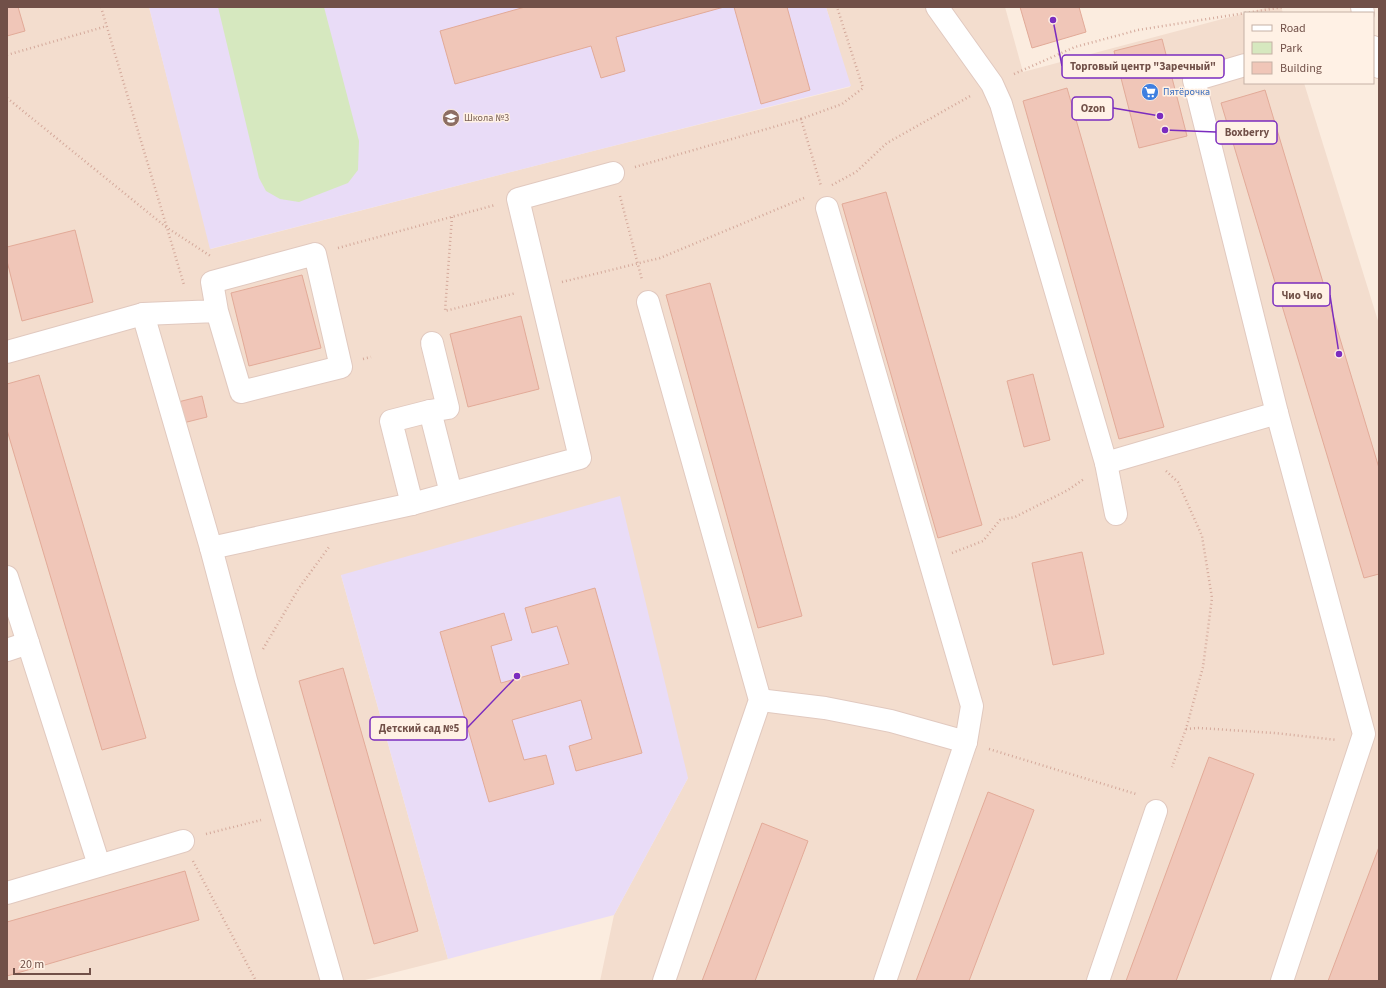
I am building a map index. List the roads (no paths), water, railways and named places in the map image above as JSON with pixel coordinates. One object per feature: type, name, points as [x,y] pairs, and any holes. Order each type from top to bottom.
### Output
[{"type":"street","points":[[937,7],[992,84],[1002,104],[1106,463],[1116,514]]},
{"type":"street","points":[[1374,50],[1379,67]]},
{"type":"street","points":[[1244,65],[1194,80],[1277,413],[1364,734],[1282,981]]},
{"type":"street","points":[[211,548],[412,504],[580,458],[518,199],[613,173]]},
{"type":"street","points":[[825,199],[972,706],[966,742],[885,981]]},
{"type":"street","points":[[314,254],[342,367],[241,392],[217,311],[212,282],[314,254]]},
{"type":"street","points":[[648,302],[760,700],[664,981]]},
{"type":"street","points":[[7,352],[143,314],[217,311]]},
{"type":"street","points":[[143,314],[211,548],[246,680],[332,981]]},
{"type":"street","points":[[412,504],[391,421],[448,408],[432,343]]},
{"type":"street","points":[[430,411],[451,493]]},
{"type":"street","points":[[1106,463],[1277,413]]},
{"type":"street","points":[[7,577],[99,865]]},
{"type":"street","points":[[7,650],[28,642]]},
{"type":"street","points":[[760,700],[825,708],[891,721],[966,742]]},
{"type":"street","points":[[1098,981],[1156,812]]},
{"type":"street","points":[[7,893],[183,841]]},
{"type":"place","name":"Торговый центр \"Заречный\"","points":[[1053,20]]},
{"type":"place","name":"Пятёрочка","points":[[1150,92]]},
{"type":"place","name":"Ozon","points":[[1160,116]]},
{"type":"place","name":"Школа №3","points":[[451,118]]},
{"type":"place","name":"Boxberry","points":[[1165,130]]},
{"type":"place","name":"Чио Чио","points":[[1339,354]]},
{"type":"place","name":"Детский сад №5","points":[[517,676]]}]
